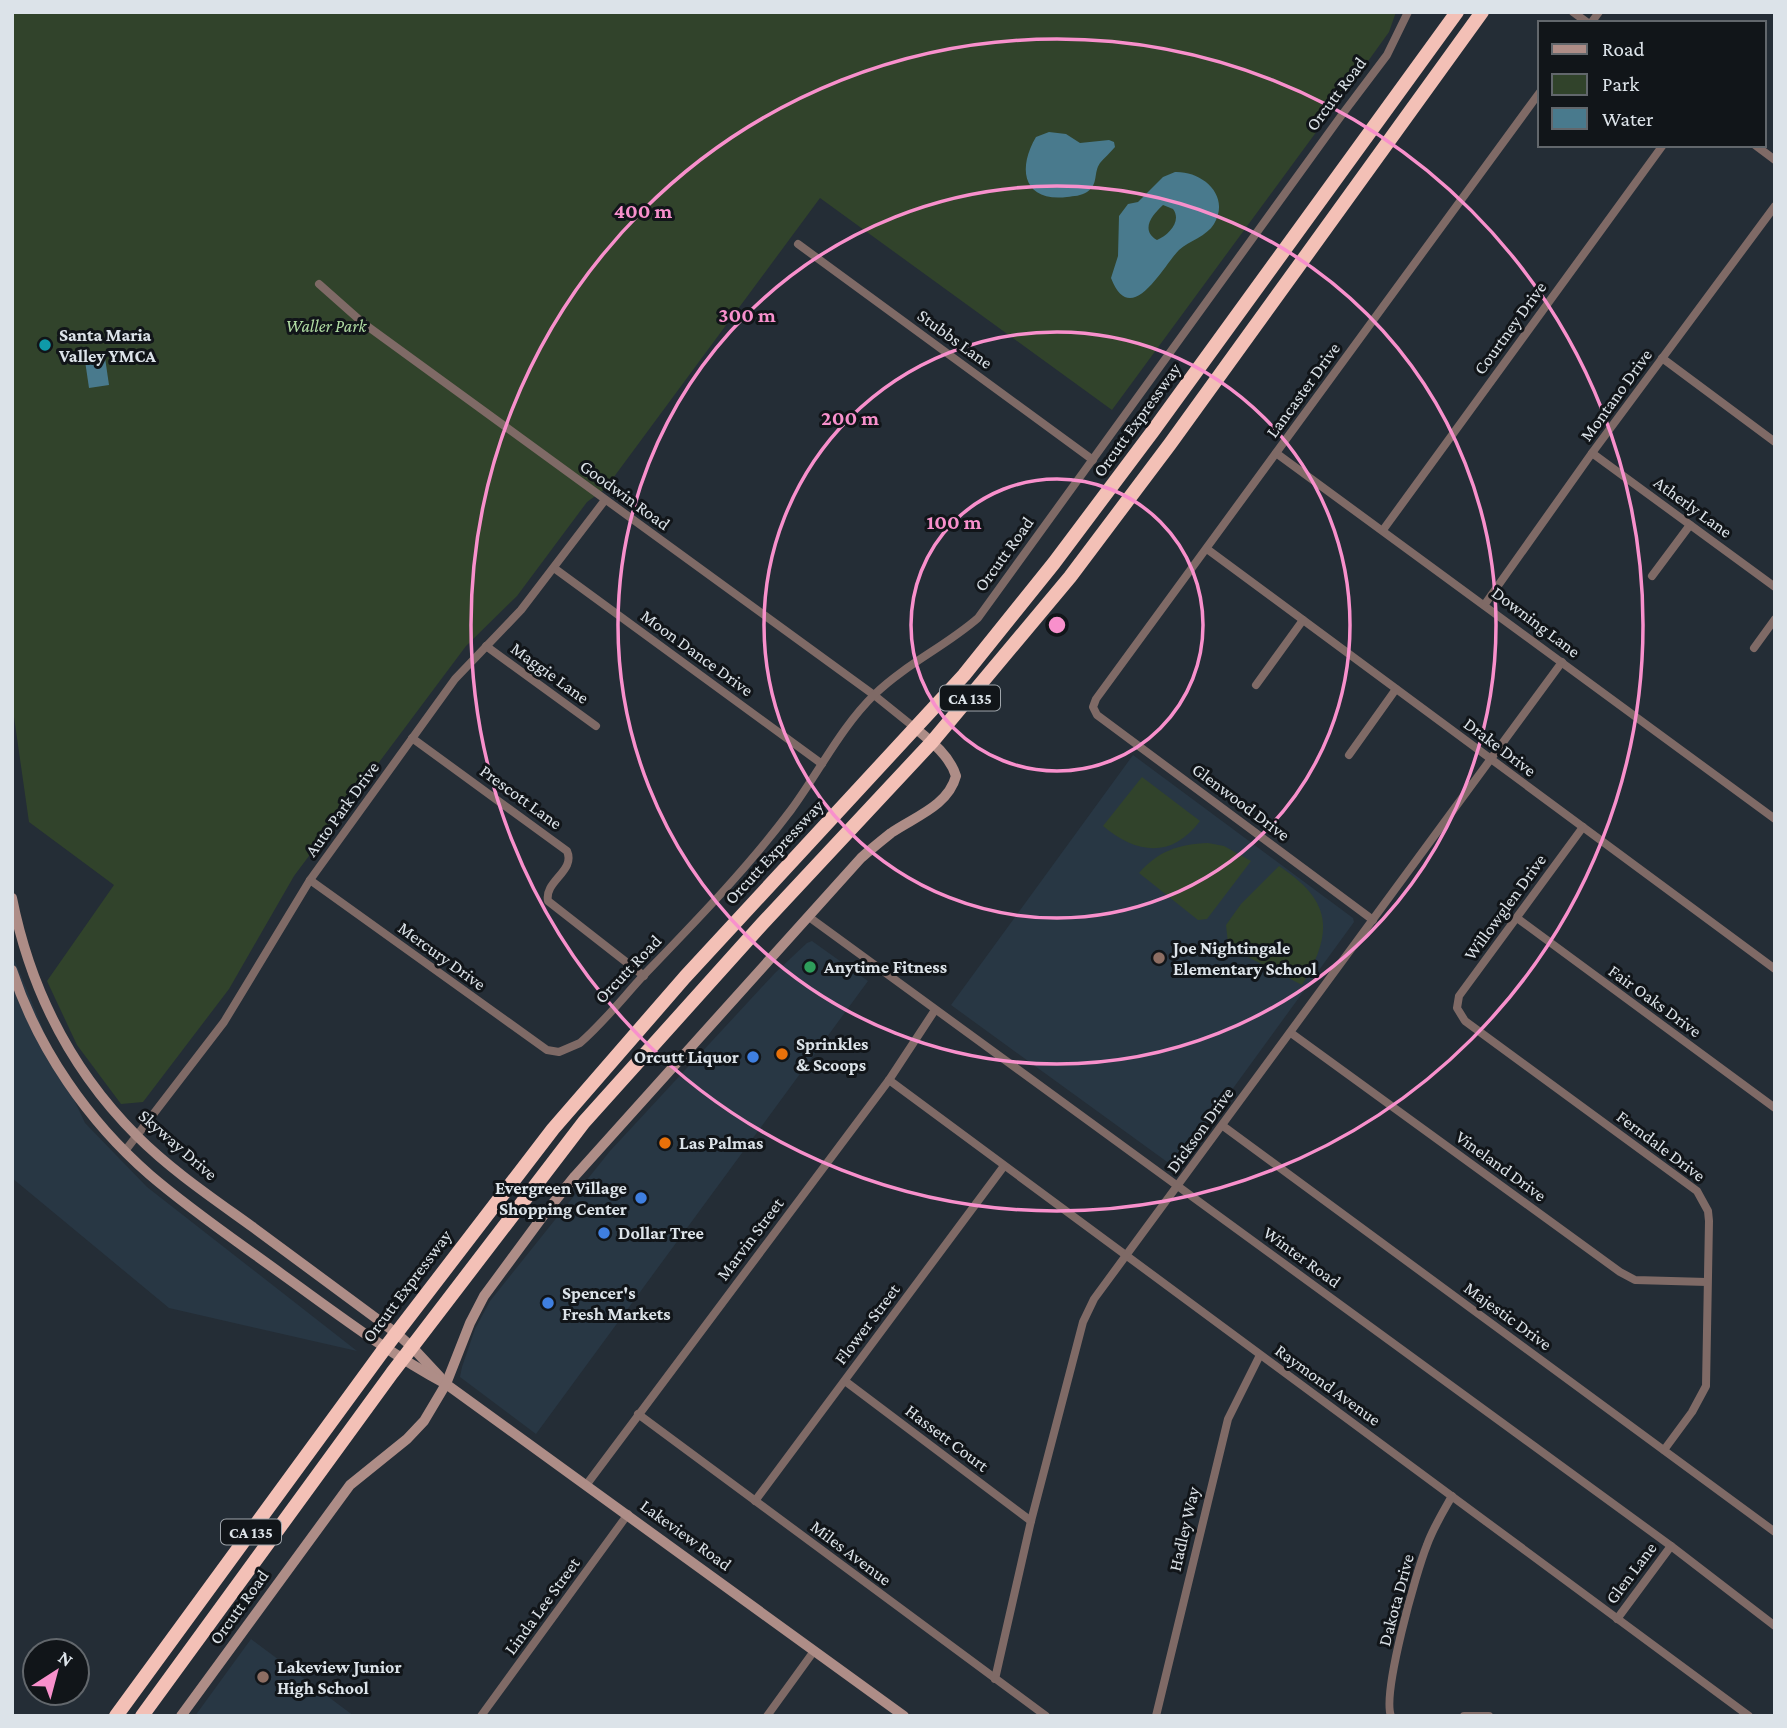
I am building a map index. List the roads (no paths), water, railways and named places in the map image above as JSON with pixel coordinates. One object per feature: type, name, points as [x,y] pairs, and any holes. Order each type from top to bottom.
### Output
[{"type":"highway","name":"Orcutt Expressway","points":[[116,1716],[384,1348],[553,1129],[676,987],[964,675],[1063,552],[1457,12]]},
{"type":"highway","name":"CA 135","points":[[142,1716],[402,1360],[519,1205],[612,1088],[932,742],[1070,577],[1482,12]]},
{"type":"main road","name":"Orcutt Road","points":[[181,1716],[350,1485],[424,1422],[446,1384],[470,1323],[484,1296],[575,1176],[861,858],[892,832],[939,803],[949,791],[956,776],[953,767],[932,742],[915,728]]},
{"type":"main road","name":"Skyway Drive","points":[[12,898],[29,967],[61,1038],[85,1073],[137,1136],[190,1181],[412,1347]]},
{"type":"main road","points":[[12,970],[25,1005],[54,1061],[101,1125],[125,1151],[186,1203],[402,1360]]},
{"type":"main road","name":"Lakeview Road","points":[[412,1347],[446,1384]]},
{"type":"main road","name":"Lakeview Road","points":[[402,1360],[446,1384],[904,1716]]},
{"type":"street","name":"Orcutt Road","points":[[559,1052],[573,1048],[589,1035],[759,850],[793,807],[847,727],[874,695],[894,677],[955,638],[978,618],[1387,55],[1408,12]]},
{"type":"street","name":"Lancaster Drive","points":[[1093,707],[1096,699],[1538,95]]},
{"type":"street","name":"Courtney Drive","points":[[1383,530],[1662,147]]},
{"type":"street","points":[[1758,147],[1775,160]]},
{"type":"street","name":"Montano Drive","points":[[1485,604],[1592,453],[1775,206]]},
{"type":"street","name":"Stubbs Lane","points":[[798,244],[1093,460]]},
{"type":"street","name":"Goodwin Road","points":[[319,284],[363,323],[874,695],[915,728]]},
{"type":"street","points":[[1662,358],[1775,442]]},
{"type":"street","name":"Downing Lane","points":[[1276,453],[1775,819]]},
{"type":"street","name":"Atherly Lane","points":[[1592,453],[1775,587]]},
{"type":"street","name":"Auto Park Drive","points":[[125,1151],[224,1022],[310,880],[455,679],[521,610],[605,500]]},
{"type":"street","points":[[1652,576],[1690,525]]},
{"type":"street","name":"Drake Drive","points":[[1207,549],[1775,969]]},
{"type":"street","name":"Moon Dance Drive","points":[[554,568],[822,764]]},
{"type":"street","points":[[1754,648],[1775,619]]},
{"type":"street","points":[[1256,685],[1303,620]]},
{"type":"street","name":"Maggie Lane","points":[[486,646],[596,726]]},
{"type":"street","name":"Dickson Drive","points":[[995,1679],[1031,1521],[1083,1322],[1094,1299],[1562,662]]},
{"type":"street","points":[[1349,755],[1396,689]]},
{"type":"street","name":"Glenwood Drive","points":[[1093,707],[1097,715],[1373,920]]},
{"type":"street","name":"Prescott Lane","points":[[412,738],[567,851],[570,857],[568,864],[548,892],[548,901],[644,976]]},
{"type":"street","name":"Willowglen Drive","points":[[1457,1008],[1459,996],[1583,827]]},
{"type":"street","name":"Mercury Drive","points":[[310,880],[528,1038],[547,1050],[559,1052]]},
{"type":"street","name":"Winter Road","points":[[809,917],[1671,1546],[1775,1626]]},
{"type":"street","name":"Fair Oaks Drive","points":[[1517,918],[1775,1108]]},
{"type":"street","name":"Ferndale Drive","points":[[1457,1008],[1465,1021],[1697,1191],[1708,1211],[1706,1386],[1692,1412],[1664,1451]]},
{"type":"street","name":"Marvin Street","points":[[587,1485],[888,1080],[935,1010]]},
{"type":"street","name":"Vineland Drive","points":[[1291,1033],[1620,1272],[1635,1280],[1707,1282]]},
{"type":"street","name":"Raymond Avenue","points":[[888,1080],[1749,1716]]},
{"type":"street","name":"Majestic Drive","points":[[1223,1126],[1775,1532]]},
{"type":"street","name":"Flower Street","points":[[755,1501],[1004,1167]]},
{"type":"street","name":"Hadley Way","points":[[1156,1716],[1228,1419],[1260,1355]]},
{"type":"street","name":"Hassett Court","points":[[845,1381],[1031,1521]]},
{"type":"street","name":"Miles Avenue","points":[[638,1414],[1046,1716]]},
{"type":"street","name":"Dakota Drive","points":[[1391,1716],[1389,1698],[1392,1677],[1414,1584],[1427,1544],[1452,1496]]},
{"type":"street","name":"Linda Lee Street","points":[[481,1716],[628,1514]]},
{"type":"street","name":"Glen Lane","points":[[1617,1619],[1671,1546]]},
{"type":"street","points":[[767,1716],[814,1651]]},
{"type":"street","points":[[1464,1716],[1489,1716]]},
{"type":"water","points":[[1049,132],[1066,134],[1080,143],[1109,140],[1114,142],[1115,147],[1100,163],[1095,182],[1087,192],[1075,196],[1052,197],[1033,189],[1026,171],[1030,149],[1036,137]]},
{"type":"water","points":[[1175,172],[1204,180],[1216,195],[1218,213],[1211,228],[1179,250],[1147,290],[1128,298],[1119,292],[1111,278],[1118,256],[1119,216],[1128,204],[1138,202],[1163,177]],"holes":[[[1163,205],[1173,209],[1176,218],[1173,227],[1157,240],[1149,232],[1152,218]]]},
{"type":"water","points":[[104,351],[109,385],[89,388],[84,354]]},
{"type":"place","name":"Santa Maria Valley YMCA","points":[[45,345]]},
{"type":"place","name":"Joe Nightingale Elementary School","points":[[1159,958]]},
{"type":"place","name":"Anytime Fitness","points":[[810,967]]},
{"type":"place","name":"Sprinkles & Scoops","points":[[782,1054]]},
{"type":"place","name":"Orcutt Liquor","points":[[753,1057]]},
{"type":"place","name":"Las Palmas","points":[[665,1143]]},
{"type":"place","name":"Evergreen Village Shopping Center","points":[[641,1198]]},
{"type":"place","name":"Dollar Tree","points":[[604,1233]]},
{"type":"place","name":"Spencer's Fresh Markets","points":[[548,1303]]},
{"type":"place","name":"Lakeview Junior High School","points":[[263,1677]]},
{"type":"park label","name":"Waller Park","points":[[326,326]]}]
